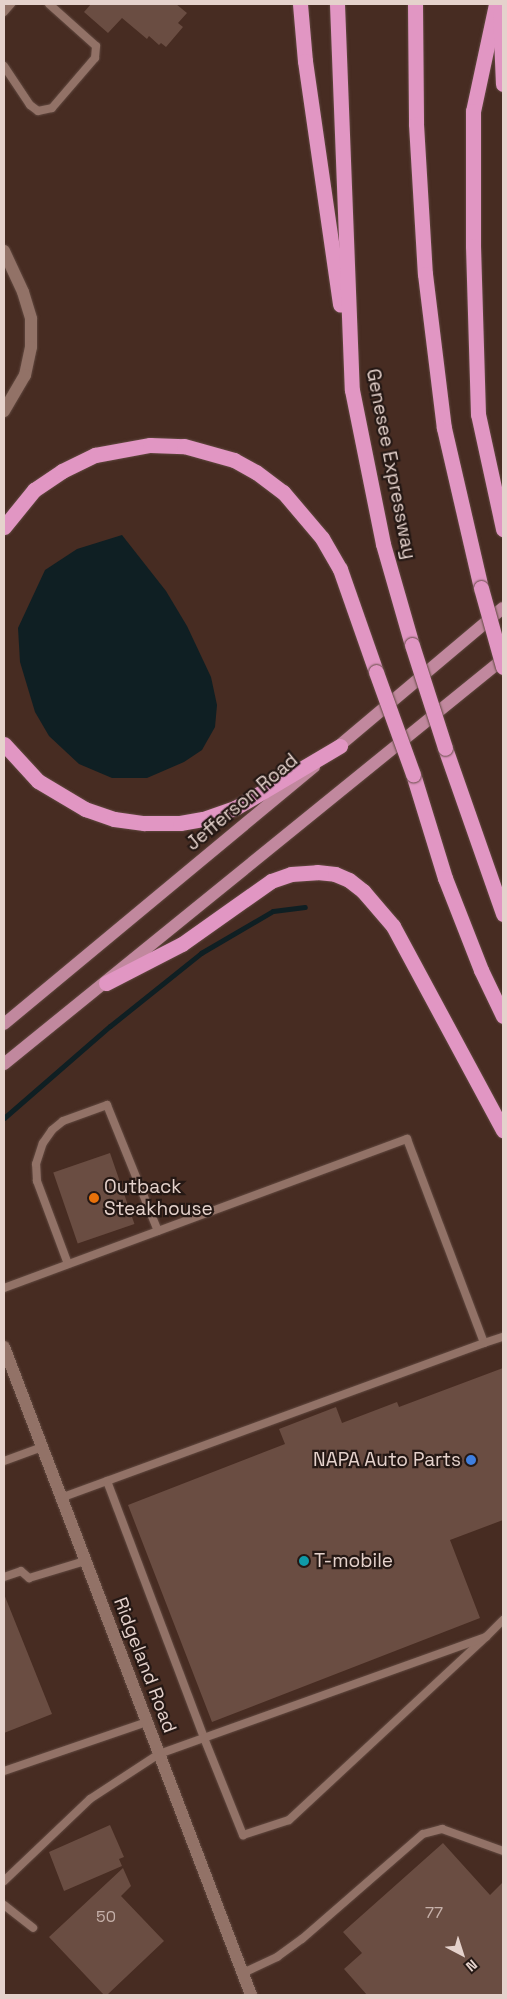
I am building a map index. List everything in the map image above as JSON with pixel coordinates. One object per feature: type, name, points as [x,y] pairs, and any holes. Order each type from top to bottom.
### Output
[{"type":"highway","points":[[300,4],[305,60],[352,390]]},
{"type":"highway","name":"Genesee Expressway","points":[[337,4],[352,390],[383,544],[412,645],[445,748],[503,914]]},
{"type":"highway","points":[[415,4],[416,124],[424,274],[444,428],[481,588],[503,667]]},
{"type":"highway","points":[[498,4],[503,84]]},
{"type":"highway","points":[[498,4],[473,111],[473,246],[478,414],[503,529]]},
{"type":"highway","points":[[4,527],[34,490],[62,471],[95,455],[150,445],[184,446],[234,460],[256,472],[283,492],[322,538],[340,569],[413,774],[445,878],[482,970],[503,1016]]},
{"type":"highway","points":[[4,744],[38,781],[85,809],[114,819],[144,824],[180,823],[203,819],[235,808],[340,746]]},
{"type":"highway","points":[[106,983],[182,944],[271,881],[291,874],[317,872],[335,874],[349,880],[362,891],[393,926],[503,1130]]},
{"type":"main road","name":"Jefferson Road","points":[[4,1024],[340,746],[503,608]]},
{"type":"main road","points":[[4,1064],[503,659]]},
{"type":"street","points":[[4,251],[23,292],[31,318],[31,347],[25,375],[4,411]]},
{"type":"street","name":"Ridgeland Road","points":[[4,1348],[251,1995]]},
{"type":"lane","points":[[4,12],[10,4]]},
{"type":"lane","points":[[4,66],[30,105],[38,111],[52,108],[95,58],[96,46],[49,4]]},
{"type":"lane","points":[[68,1264],[37,1182],[36,1164],[43,1143],[52,1130],[63,1121],[98,1108],[107,1105],[158,1231]]},
{"type":"lane","points":[[4,1288],[407,1139],[484,1343]]},
{"type":"lane","points":[[61,1498],[503,1336]]},
{"type":"lane","points":[[4,1461],[42,1447]]},
{"type":"lane","points":[[107,1481],[204,1738],[243,1835],[289,1820],[503,1620]]},
{"type":"lane","points":[[4,1577],[21,1571],[29,1578],[85,1561]]},
{"type":"lane","points":[[4,1881],[90,1799],[159,1754],[486,1637]]},
{"type":"lane","points":[[4,1771],[147,1722]]},
{"type":"lane","points":[[242,1973],[277,1958],[302,1939],[423,1834],[442,1829],[503,1851]]},
{"type":"lane","points":[[4,1905],[33,1928]]},
{"type":"shaded area","points":[[122,535],[166,591],[187,626],[211,677],[217,705],[215,727],[202,750],[184,762],[147,778],[112,778],[79,764],[49,736],[35,712],[20,662],[18,628],[45,570],[77,549]]},
{"type":"building","points":[[91,4],[176,4],[187,13],[178,23],[183,27],[166,47],[161,43],[159,45],[149,36],[147,39],[122,18],[108,33],[84,12]]},
{"type":"building","name":"Outback Steakhouse","points":[[110,1153],[134,1224],[78,1243],[53,1173]]},
{"type":"building","name":"T-mobile","points":[[503,1368],[503,1520],[450,1540],[480,1618],[212,1722],[128,1505],[285,1444],[279,1429],[336,1407],[342,1423],[397,1402],[399,1407]]},
{"type":"building","points":[[4,1594],[52,1714],[4,1733]]},
{"type":"building","points":[[110,1825],[124,1857],[119,1859],[122,1866],[64,1891],[49,1852]]},
{"type":"building","points":[[443,1843],[490,1895],[503,1882],[503,1995],[367,1995],[344,1969],[362,1953],[343,1932]]},
{"type":"building","points":[[123,1868],[131,1886],[121,1896],[164,1941],[107,1995],[104,1995],[49,1937]]},
{"type":"waterway","points":[[4,1118],[110,1026],[201,953],[273,911],[305,907]]},
{"type":"place","name":"Outback Steakhouse","points":[[94,1198]]},
{"type":"place","name":"NAPA Auto Parts","points":[[471,1460]]},
{"type":"place","name":"T-mobile","points":[[304,1561]]}]
